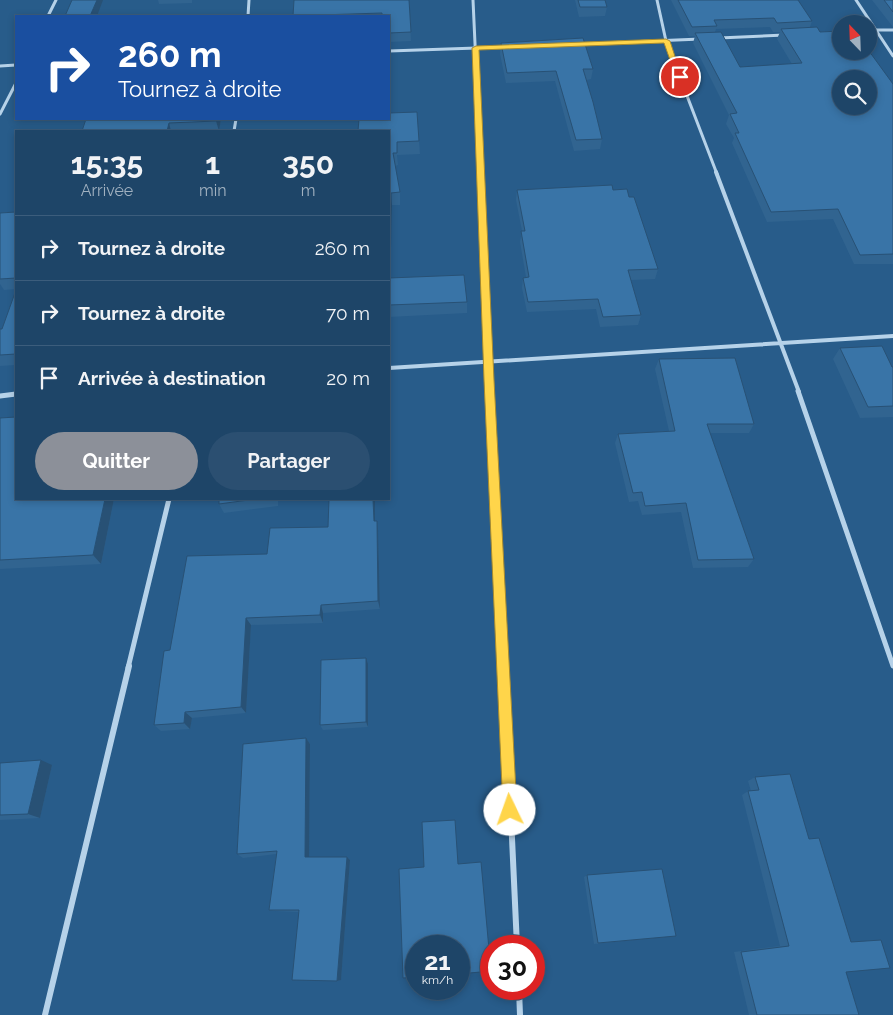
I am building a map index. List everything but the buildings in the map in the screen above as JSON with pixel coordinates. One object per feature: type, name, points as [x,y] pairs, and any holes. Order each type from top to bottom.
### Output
[{"type":"street","points":[[48,15],[56,0]]},
{"type":"street","points":[[248,15],[249,0]]},
{"type":"street","points":[[472,0],[476,48],[488,361],[516,935]]},
{"type":"street","points":[[657,0],[666,41],[782,344],[893,666]]},
{"type":"street","points":[[856,0],[866,15]]},
{"type":"street","points":[[878,30],[893,30]]},
{"type":"street","points":[[878,33],[893,56]]},
{"type":"street","points":[[715,38],[793,34]]},
{"type":"street","points":[[571,44],[705,39]]},
{"type":"street","points":[[390,51],[514,47]]},
{"type":"street","points":[[0,66],[15,65]]},
{"type":"street","points":[[0,114],[15,84]]},
{"type":"street","points":[[390,368],[893,336]]},
{"type":"street","points":[[0,396],[15,394]]},
{"type":"street","points":[[45,1015],[169,500]]},
{"type":"street","points":[[519,1000],[520,1015]]},
{"type":"route","points":[[510,810],[489,380],[476,48],[666,41],[680,77]]}]
